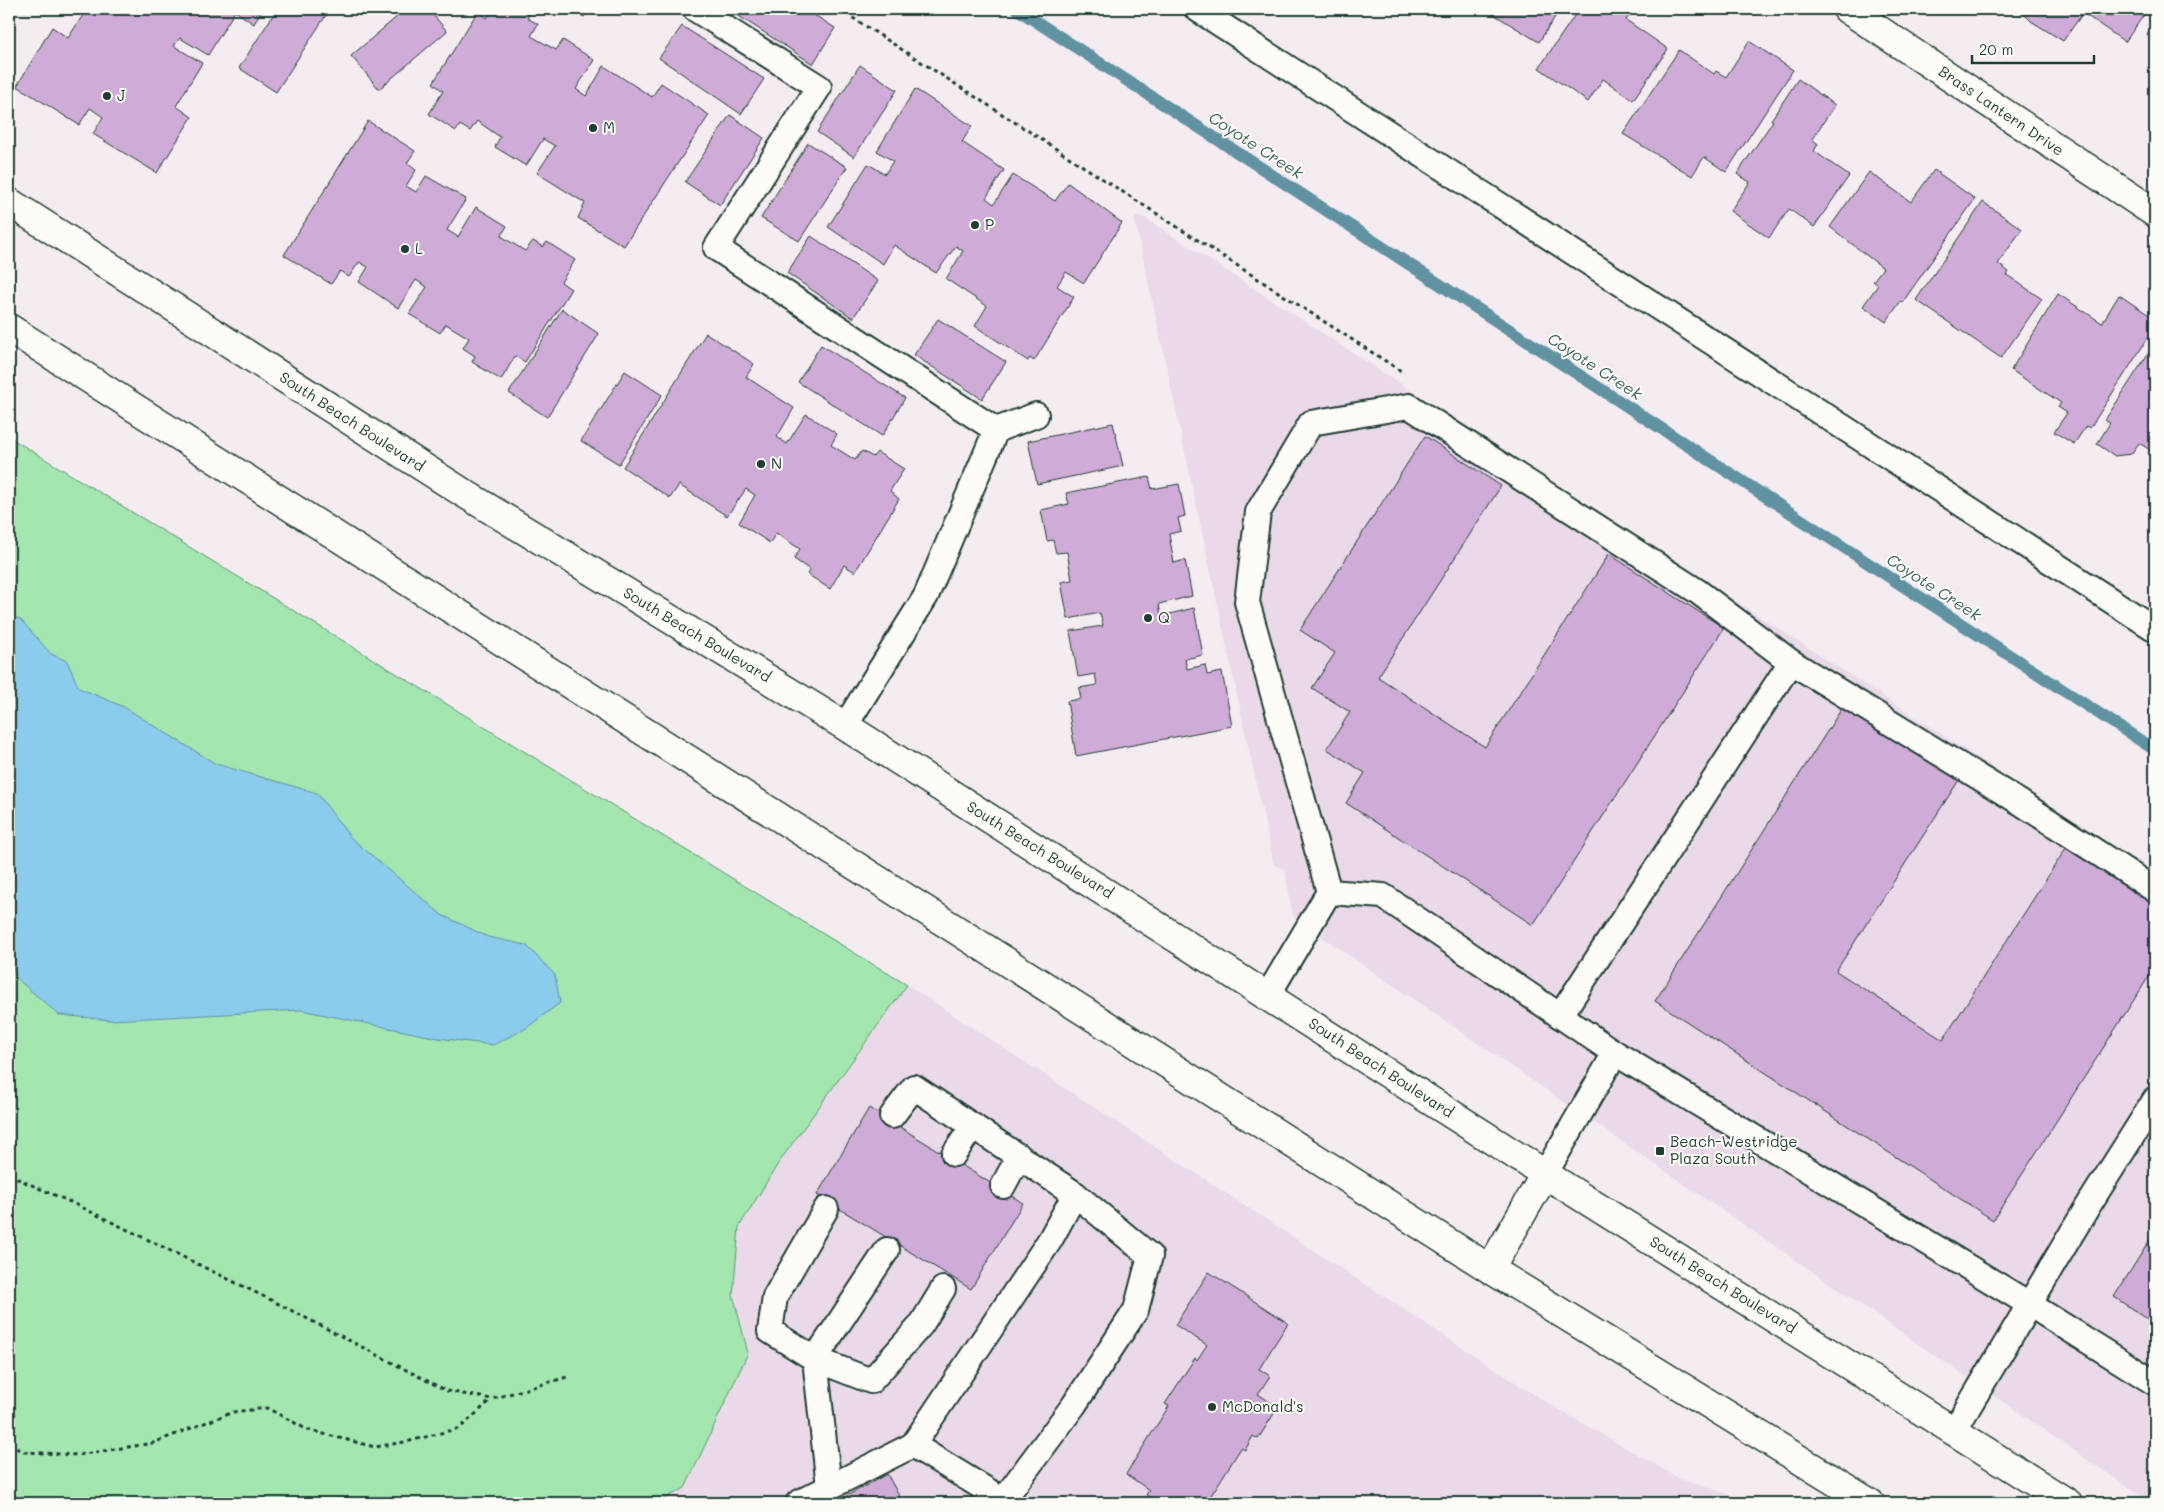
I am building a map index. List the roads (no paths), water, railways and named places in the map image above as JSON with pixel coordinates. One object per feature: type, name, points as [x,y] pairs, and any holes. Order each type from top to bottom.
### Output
[{"type":"main road","name":"Brass Lantern Drive","points":[[1847,9],[2155,213]]},
{"type":"main road","name":"South Beach Boulevard","points":[[9,202],[462,492],[845,726],[1546,1174],[2068,1503]]},
{"type":"main road","points":[[9,328],[1490,1269],[1870,1503]]},
{"type":"main road","points":[[1490,1269],[1546,1174]]},
{"type":"lane","points":[[695,9],[819,87],[716,248],[996,430]]},
{"type":"lane","points":[[1197,9],[2155,629]]},
{"type":"lane","points":[[1268,995],[1329,892],[1247,602],[1258,512],[1311,423],[1409,406],[1698,591],[1791,662],[2021,803],[2155,890]]},
{"type":"lane","points":[[845,726],[926,596],[996,430],[1036,415]]},
{"type":"lane","points":[[1560,1016],[1791,662]]},
{"type":"lane","points":[[1329,892],[1384,896],[1615,1053],[2030,1304],[2155,1383]]},
{"type":"lane","points":[[1546,1174],[1615,1053]]},
{"type":"lane","points":[[892,1116],[914,1086],[1075,1194],[1150,1256],[1136,1310],[1074,1405],[1001,1503]]},
{"type":"lane","points":[[1954,1432],[2155,1100]]},
{"type":"lane","points":[[954,1154],[973,1126]]},
{"type":"lane","points":[[1003,1186],[1019,1156]]},
{"type":"lane","points":[[798,1503],[913,1445],[1045,1248],[1075,1194]]},
{"type":"lane","points":[[826,1209],[775,1297],[770,1331],[814,1359],[871,1382],[921,1325],[943,1289]]},
{"type":"lane","points":[[829,1487],[814,1359],[887,1250]]},
{"type":"lane","points":[[913,1445],[990,1492],[996,1503]]},
{"type":"water","points":[[9,614],[21,620],[51,654],[67,661],[79,688],[124,707],[216,764],[317,793],[350,837],[442,915],[488,937],[526,945],[555,975],[560,1003],[525,1029],[493,1045],[438,1038],[301,1010],[110,1020],[59,1015],[17,979],[9,957]]},
{"type":"waterway","name":"Coyote Creek","points":[[1017,9],[2155,750]]},
{"type":"place","name":"J","points":[[107,96]]},
{"type":"place","name":"M","points":[[593,128]]},
{"type":"place","name":"P","points":[[975,225]]},
{"type":"place","name":"L","points":[[405,249]]},
{"type":"place","name":"N","points":[[761,464]]},
{"type":"place","name":"Q","points":[[1148,618]]},
{"type":"place","name":"Beach-Westridge Plaza South","points":[[1660,1151]]},
{"type":"place","name":"McDonald's","points":[[1212,1407]]}]
